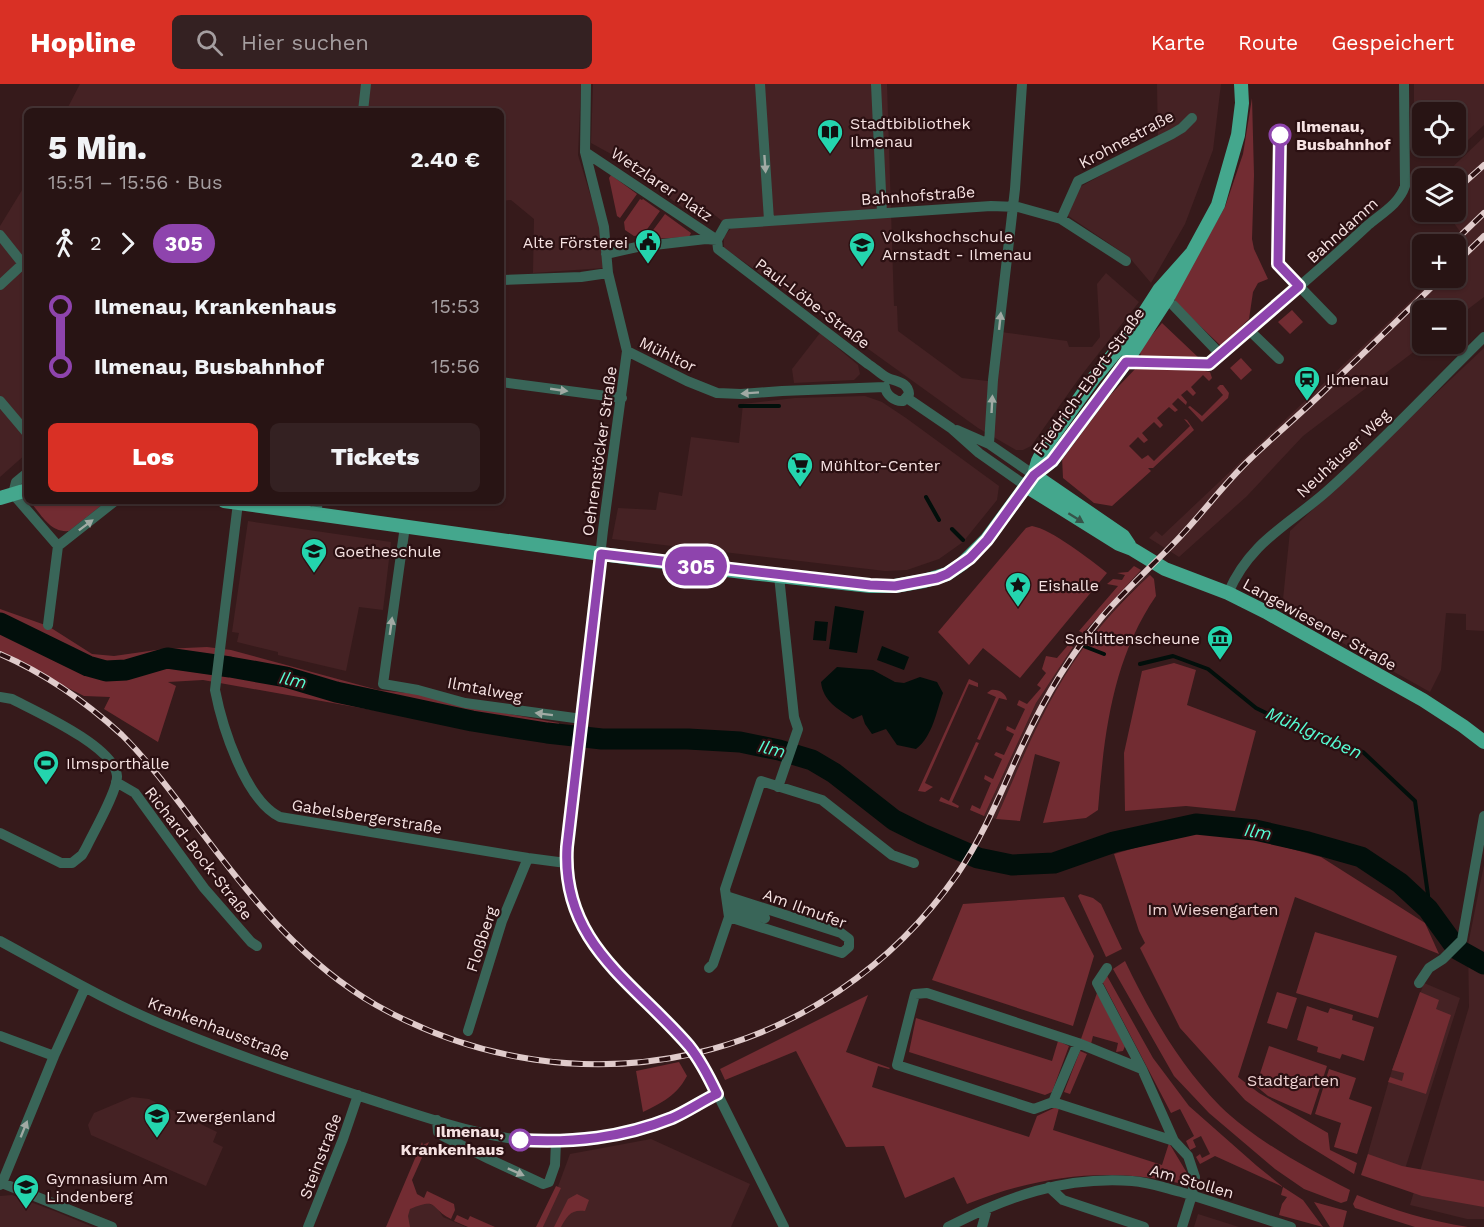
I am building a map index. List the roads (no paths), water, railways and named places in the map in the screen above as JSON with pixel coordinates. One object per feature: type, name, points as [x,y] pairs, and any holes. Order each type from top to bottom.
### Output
[{"type":"main road","name":"Friedrich-Ebert-Straße","points":[[232,506],[317,507],[405,526],[779,576],[895,586],[937,578],[962,564],[979,549],[1030,480],[1041,453],[1094,378],[1132,332],[1159,290],[1191,254],[1218,205],[1238,135],[1242,103],[1241,84]]},
{"type":"main road","name":"Langewiesener Straße","points":[[1030,480],[1123,536],[1132,549],[1165,569],[1228,593],[1482,735]]},
{"type":"main road","points":[[6,496],[24,491]]},
{"type":"street","points":[[363,108],[366,84]]},
{"type":"street","name":"Mühltor","points":[[586,84],[585,152],[604,227],[608,273],[627,351],[687,381],[717,393],[741,394],[861,388],[888,383]]},
{"type":"street","points":[[760,84],[769,220]]},
{"type":"street","points":[[876,84],[882,213]]},
{"type":"street","points":[[989,444],[993,380],[1012,207],[1022,84]]},
{"type":"street","name":"Bahndamm","points":[[1209,364],[1323,268],[1402,195],[1405,186],[1404,84]]},
{"type":"street","name":"Krohnestraße","points":[[1061,219],[1078,181],[1172,134],[1192,118]]},
{"type":"street","name":"Wetzlarer Platz","points":[[585,152],[718,245]]},
{"type":"street","name":"Bahnhofstraße","points":[[718,245],[726,224],[991,206],[1012,207],[1061,219],[1126,261]]},
{"type":"street","points":[[0,235],[24,261]]},
{"type":"street","name":"Wetzlarer Platz","points":[[606,254],[706,239],[718,245]]},
{"type":"street","name":"Paul-Löbe-Straße","points":[[718,245],[868,364],[888,383],[888,395],[897,401],[907,398],[909,392],[906,386],[897,380],[888,383]]},
{"type":"street","points":[[0,285],[24,263]]},
{"type":"street","points":[[504,280],[581,277],[608,273]]},
{"type":"street","points":[[1299,286],[1332,320]]},
{"type":"street","points":[[1173,305],[1220,354]]},
{"type":"street","points":[[1249,330],[1279,359]]},
{"type":"street","name":"Neuhäuser Weg","points":[[1228,593],[1244,563],[1259,545],[1326,492],[1484,337]]},
{"type":"street","name":"Oehrenstöcker Straße","points":[[627,351],[601,554],[566,863],[571,894],[588,938],[602,956],[690,1048],[705,1069],[784,1227]]},
{"type":"street","points":[[861,388],[868,375],[868,364]]},
{"type":"street","points":[[504,382],[622,398]]},
{"type":"street","name":"Paul-Löbe-Straße","points":[[907,398],[951,428],[979,453],[1030,480]]},
{"type":"street","points":[[0,401],[24,429]]},
{"type":"street","name":"Paul-Löbe-Straße","points":[[951,428],[989,444],[1030,480]]},
{"type":"street","points":[[24,475],[6,496],[58,546]]},
{"type":"street","points":[[48,625],[58,546],[111,504]]},
{"type":"street","name":"Gabelsbergerstraße","points":[[232,506],[215,683],[220,719],[242,771],[267,810],[280,817],[566,863]]},
{"type":"street","name":"Ilmtalweg","points":[[405,526],[383,684],[426,692],[465,703],[581,724]]},
{"type":"street","points":[[778,787],[798,729],[794,717],[779,576]]},
{"type":"street","points":[[0,697],[12,699],[99,748],[112,762],[117,775],[116,782],[86,848],[72,864],[61,863],[0,833]]},
{"type":"street","points":[[709,968],[713,964],[729,912],[725,889],[761,781],[822,800],[892,855],[914,863]]},
{"type":"street","name":"Richard-Bock-Straße","points":[[116,782],[135,793],[204,888],[257,946]]},
{"type":"street","points":[[1419,983],[1429,968],[1443,959],[1462,940],[1484,816]]},
{"type":"street","name":"Floßberg","points":[[468,1031],[502,921],[528,858]]},
{"type":"street","name":"Am Ilmufer","points":[[726,896],[841,933],[849,939],[849,947],[842,953],[729,912]]},
{"type":"street","name":"Am Ilmufer","points":[[729,912],[765,918]]},
{"type":"street","name":"Krankenhausstraße","points":[[0,941],[85,988],[172,1029],[358,1095],[437,1120],[509,1138],[556,1142],[579,1141],[642,1128],[672,1117],[717,1094]]},
{"type":"street","points":[[1107,968],[1097,983],[1142,1069],[1174,1141],[1188,1156],[1195,1176],[1192,1196],[1182,1227]]},
{"type":"street","points":[[85,988],[1,1184],[112,1227]]},
{"type":"street","points":[[1142,1069],[1078,1043],[927,993],[915,994],[897,1065],[1034,1109],[1053,1102],[1174,1141]]},
{"type":"street","points":[[0,1036],[54,1056]]},
{"type":"street","points":[[1053,1102],[1078,1043]]},
{"type":"street","name":"Steinstraße","points":[[308,1227],[358,1095]]},
{"type":"street","points":[[437,1120],[438,1132],[443,1136],[472,1152],[543,1184],[549,1182],[555,1165],[556,1142]]},
{"type":"street","name":"Am Stollen","points":[[948,1227],[1022,1194],[1049,1187],[1079,1183],[1133,1181],[1192,1196],[1290,1227]]},
{"type":"street","points":[[1049,1187],[1063,1200],[1144,1227]]},
{"type":"street","points":[[982,1227],[987,1209]]},
{"type":"waterway","name":"Mühlgraben","points":[[740,406],[779,406]]},
{"type":"waterway","name":"Mühlgraben","points":[[926,497],[939,520]]},
{"type":"waterway","name":"Mühlgraben","points":[[952,529],[963,540]]},
{"type":"waterway","name":"Ilm","points":[[0,623],[88,666],[106,671],[126,670],[167,658],[286,677],[336,692],[472,721],[547,733],[602,739],[688,739],[740,742],[779,750],[812,760],[834,773],[894,820],[922,834],[978,858],[1012,865],[1054,863],[1114,842],[1196,824],[1255,830],[1308,842],[1361,857],[1400,883],[1428,909],[1457,949],[1484,964]]},
{"type":"waterway","name":"Mühlgraben","points":[[1076,640],[1104,654]]},
{"type":"waterway","name":"Mühlgraben","points":[[1140,664],[1173,656],[1208,669],[1256,708],[1311,735],[1363,752],[1415,801],[1428,909]]},
{"type":"railway","points":[[1466,181],[1484,165]]},
{"type":"railway","points":[[1462,234],[1484,213]]},
{"type":"railway","points":[[1466,253],[1484,236]]},
{"type":"railway","points":[[0,654],[64,689],[122,735],[154,771],[260,906],[302,950],[325,970],[376,1005],[454,1040],[534,1059],[614,1064],[693,1054],[768,1029],[839,991],[903,938],[958,873],[968,857],[986,825],[1049,693],[1079,646],[1102,617],[1177,540],[1230,479],[1431,288]]},
{"type":"place","name":"Ilmenau, Busbahnhof","points":[[1280,135]]},
{"type":"place","name":"Stadtbibliothek Ilmenau","points":[[830,155]]},
{"type":"place","name":"Alte Försterei","points":[[648,265]]},
{"type":"place","name":"Volkshochschule Arnstadt - Ilmenau","points":[[862,268]]},
{"type":"place","name":"Ilmenau","points":[[1307,402]]},
{"type":"place","name":"Mühltor-Center","points":[[800,488]]},
{"type":"place","name":"Goetheschule","points":[[314,574]]},
{"type":"place","name":"Eishalle","points":[[1018,608]]},
{"type":"place","name":"Schlittenscheune","points":[[1220,661]]},
{"type":"place","name":"Ilmsporthalle","points":[[46,786]]},
{"type":"place","name":"Zwergenland","points":[[157,1139]]},
{"type":"place","name":"Ilmenau, Krankenhaus","points":[[520,1140]]},
{"type":"place","name":"Gymnasium Am Lindenberg","points":[[26,1210]]},
{"type":"park label","name":"Im Wiesengarten","points":[[1213,909]]},
{"type":"park label","name":"Stadtgarten","points":[[1293,1080]]}]
